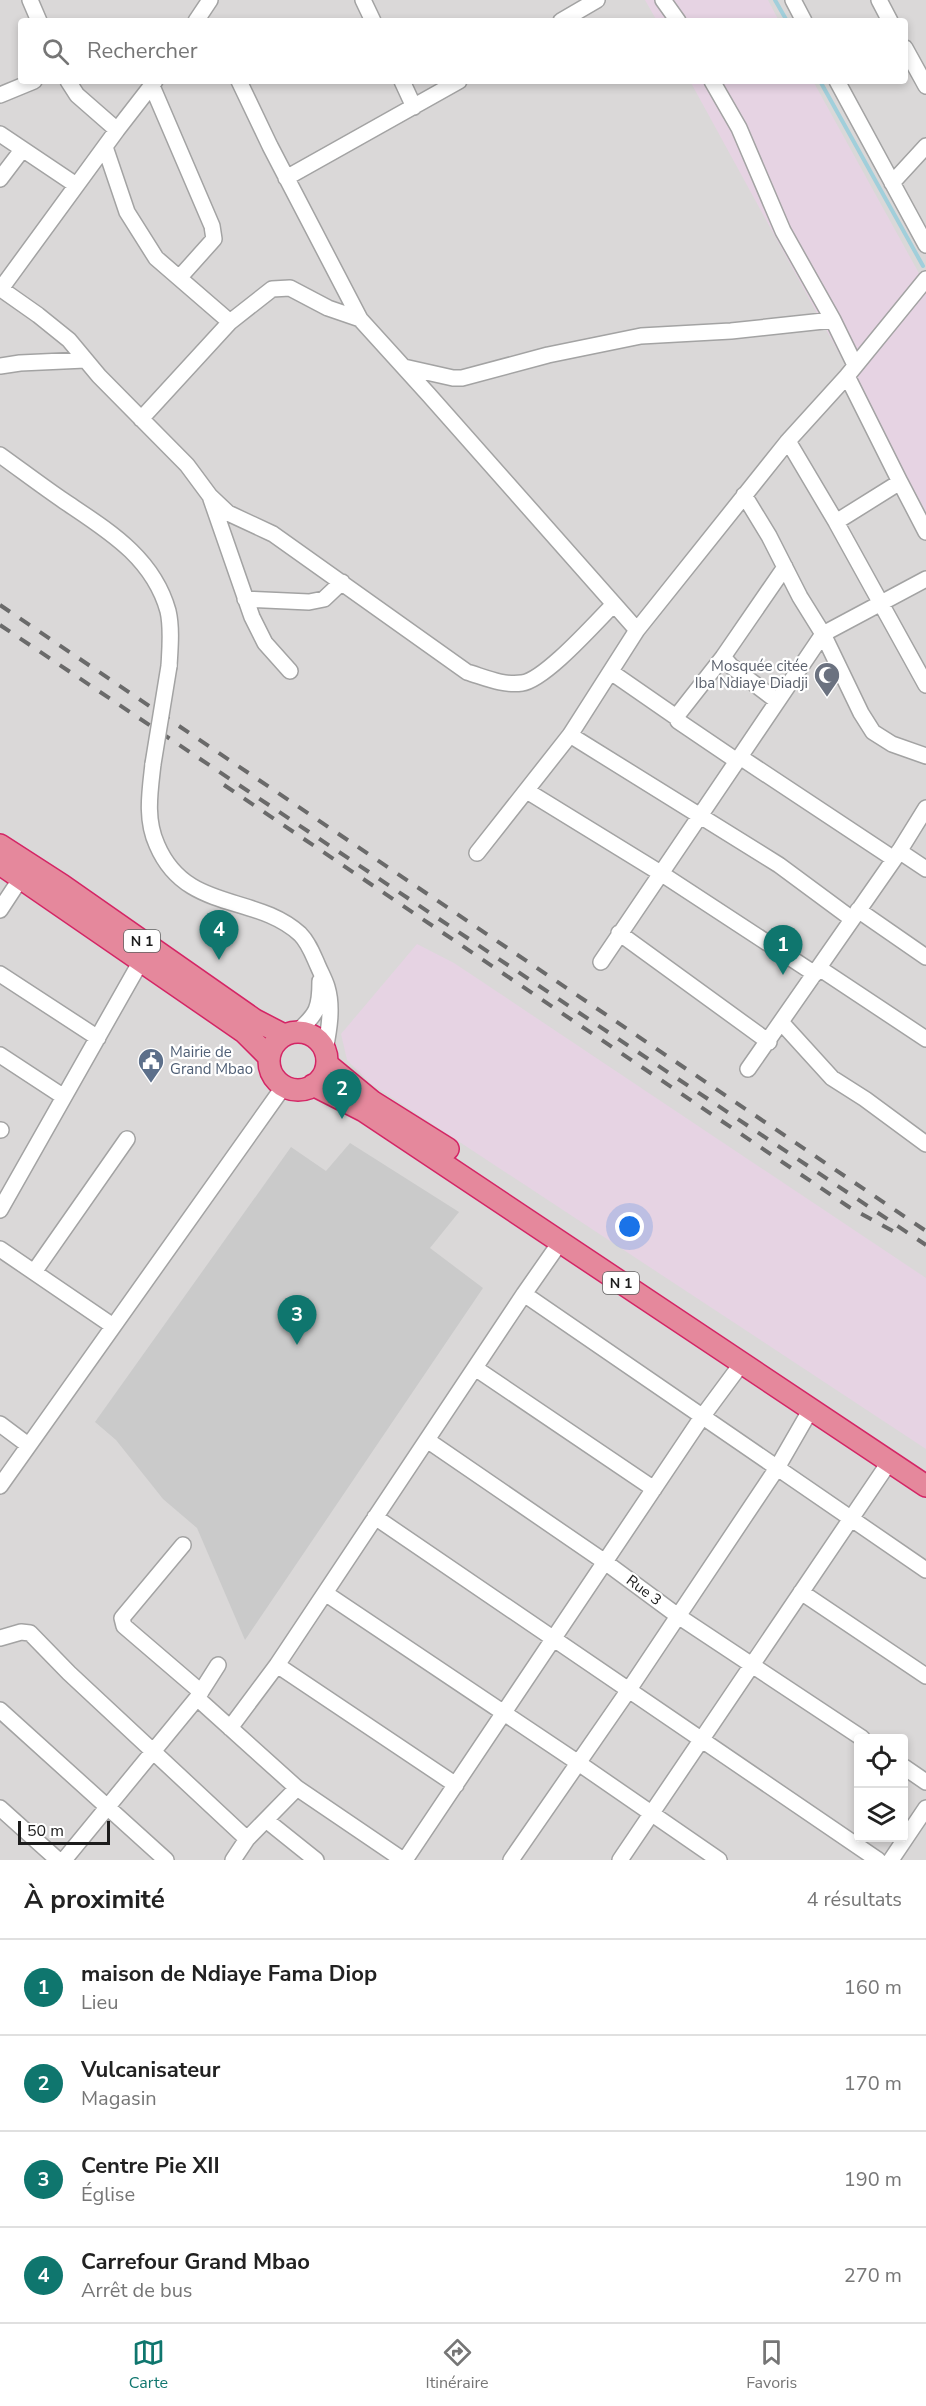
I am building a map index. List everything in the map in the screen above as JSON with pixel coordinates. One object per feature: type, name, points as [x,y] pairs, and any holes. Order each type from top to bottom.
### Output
[{"type":"highway","name":"N 1","points":[[0,845],[62,885],[255,1020],[291,1033],[314,1037],[326,1057],[374,1101],[926,1471]]},
{"type":"highway","name":"N 1","points":[[0,864],[244,1032],[268,1057],[270,1071],[284,1086],[297,1090],[313,1085],[364,1111],[926,1486]]},
{"type":"highway","points":[[268,1057],[274,1044],[291,1033]]},
{"type":"highway","points":[[313,1085],[322,1077],[326,1057]]},
{"type":"street","points":[[363,0],[372,18]]},
{"type":"street","points":[[566,18],[597,0]]},
{"type":"street","points":[[663,0],[676,18]]},
{"type":"street","points":[[793,0],[802,18]]},
{"type":"street","points":[[879,0],[888,18]]},
{"type":"street","points":[[908,53],[926,86]]},
{"type":"street","points":[[0,95],[27,84]]},
{"type":"street","points":[[70,84],[77,95],[117,130]]},
{"type":"street","points":[[180,277],[214,239],[212,226],[154,84],[117,130],[0,289],[69,340],[85,360],[187,465],[210,496],[228,513],[273,534],[467,672],[502,682],[524,683],[555,664],[614,604]]},
{"type":"street","points":[[240,84],[286,178],[360,319],[637,630]]},
{"type":"street","points":[[403,84],[414,107]]},
{"type":"street","points":[[286,178],[454,84]]},
{"type":"street","points":[[714,84],[739,128],[783,231],[833,320],[851,370],[900,482],[926,532]]},
{"type":"street","points":[[839,84],[926,245]]},
{"type":"street","points":[[0,134],[76,185]]},
{"type":"street","points":[[892,183],[926,146]]},
{"type":"street","points":[[105,147],[127,212],[156,258],[230,322]]},
{"type":"street","points":[[0,179],[22,150]]},
{"type":"street","points":[[477,853],[570,735],[637,630],[788,441],[851,370],[926,279]]},
{"type":"street","points":[[141,419],[230,322],[272,289],[290,288],[328,308],[360,319]]},
{"type":"street","points":[[404,367],[462,378],[548,355],[642,336],[731,331],[833,320]]},
{"type":"street","points":[[0,366],[85,360]]},
{"type":"street","points":[[429,395],[453,378]]},
{"type":"street","points":[[788,441],[836,522],[926,685]]},
{"type":"street","points":[[0,455],[111,533],[146,566],[159,588],[168,613],[169,666],[149,800],[150,820],[156,844],[167,864],[198,891],[226,903],[272,916],[301,935],[310,947],[327,986],[330,1023],[326,1057]]},
{"type":"street","points":[[836,522],[900,482]]},
{"type":"street","points":[[744,495],[765,528],[873,732],[892,744],[926,756]]},
{"type":"street","points":[[210,496],[246,599],[266,643],[291,671]]},
{"type":"street","points":[[676,717],[723,657],[785,567]]},
{"type":"street","points":[[601,962],[822,634],[926,579]]},
{"type":"street","points":[[246,599],[309,602],[324,599],[342,582]]},
{"type":"street","points":[[723,657],[731,666],[777,701]]},
{"type":"street","points":[[611,672],[676,717],[678,721],[897,855],[926,869]]},
{"type":"street","points":[[570,735],[855,915],[926,957]]},
{"type":"street","points":[[527,791],[926,1038]]},
{"type":"street","points":[[748,1069],[769,1042],[897,855],[926,808]]},
{"type":"street","points":[[0,910],[21,878]]},
{"type":"street","points":[[619,933],[769,1042]]},
{"type":"street","points":[[0,1210],[141,961]]},
{"type":"street","points":[[291,1033],[314,1017],[319,1006],[320,972]]},
{"type":"street","points":[[0,974],[98,1038]]},
{"type":"street","points":[[781,1022],[832,1078],[926,1144]]},
{"type":"street","points":[[0,1055],[64,1097]]},
{"type":"street","points":[[0,1486],[284,1086]]},
{"type":"street","points":[[34,1272],[128,1139]]},
{"type":"street","points":[[230,1728],[277,1665],[561,1241]]},
{"type":"street","points":[[0,1249],[113,1326]]},
{"type":"street","points":[[524,1294],[926,1569]]},
{"type":"street","points":[[183,1545],[122,1618],[124,1626],[199,1695],[230,1728],[297,1788],[404,1860],[702,1417],[742,1363]]},
{"type":"street","points":[[475,1368],[654,1490]]},
{"type":"street","points":[[511,1860],[628,1691],[777,1468],[811,1409]]},
{"type":"street","points":[[0,1424],[28,1445]]},
{"type":"street","name":"Rue 3","points":[[427,1440],[605,1562],[678,1616],[856,1734]]},
{"type":"street","points":[[620,1860],[890,1461]]},
{"type":"street","points":[[375,1517],[878,1860]]},
{"type":"street","points":[[801,1592],[926,1676]]},
{"type":"street","points":[[325,1593],[578,1762],[718,1860]]},
{"type":"street","points":[[0,1638],[21,1632],[30,1633],[69,1673],[248,1839]]},
{"type":"street","points":[[64,1860],[199,1695],[218,1665]]},
{"type":"street","points":[[277,1665],[456,1785]]},
{"type":"street","points":[[0,1710],[166,1860]]},
{"type":"street","points":[[908,1770],[926,1782]]},
{"type":"street","points":[[233,1860],[248,1839],[297,1788]]},
{"type":"street","points":[[0,1808],[58,1860]]},
{"type":"street","points":[[891,1860],[926,1808]]},
{"type":"street","points":[[266,1820],[316,1860]]},
{"type":"shaded area","points":[[0,0],[926,0],[926,1860],[0,1860]]},
{"type":"shaded area","points":[[645,0],[768,0],[777,18],[655,18]]},
{"type":"shaded area","points":[[692,84],[815,84],[926,286],[926,512]]},
{"type":"shaded area","points":[[417,944],[454,963],[926,1278],[926,1449],[370,1083],[347,1060],[341,1034]]},
{"type":"shaded area","points":[[350,1143],[459,1212],[430,1248],[483,1288],[245,1640],[197,1528],[163,1499],[116,1440],[95,1422],[291,1147],[326,1171]]},
{"type":"waterway","points":[[775,0],[785,18]]},
{"type":"waterway","points":[[822,84],[923,266]]},
{"type":"railway","points":[[0,605],[926,1231]]},
{"type":"railway","points":[[0,625],[926,1245]]},
{"type":"railway","points":[[224,785],[849,1207],[893,1231]]},
{"type":"place","name":"Mosquée citée Iba Ndiaye Diadji","points":[[827,698]]},
{"type":"place","name":"Carrefour Grand Mbao","points":[[219,960]]},
{"type":"place","name":"maison de Ndiaye Fama Diop","points":[[783,975]]},
{"type":"place","name":"Mairie de Grand Mbao","points":[[151,1084]]},
{"type":"place","name":"Vulcanisateur","points":[[342,1119]]},
{"type":"place","name":"Centre Pie XII","points":[[297,1345]]}]
